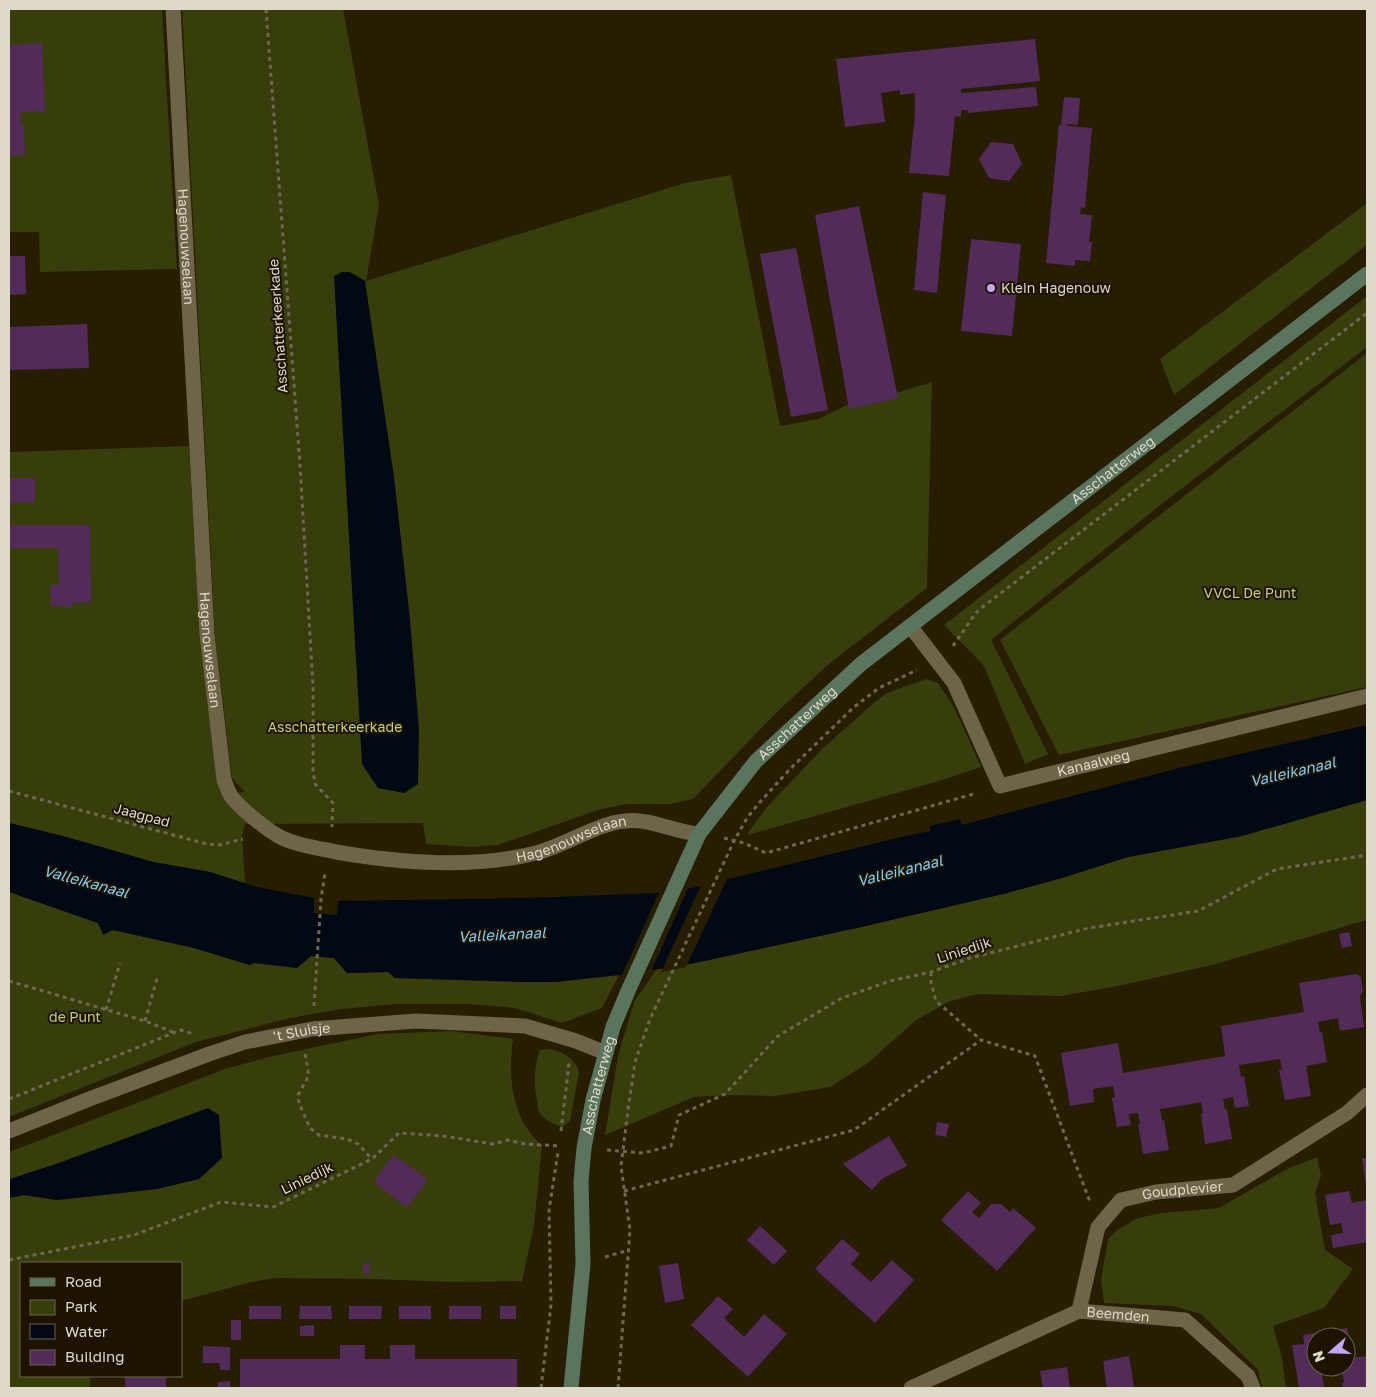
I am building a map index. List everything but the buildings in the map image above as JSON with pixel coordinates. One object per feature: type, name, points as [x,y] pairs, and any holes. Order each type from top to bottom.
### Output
[{"type":"street","name":"Hagenouwselaan","points":[[173,9],[207,634],[224,780],[234,800],[266,828],[281,838],[309,847],[387,859],[450,862],[506,859],[538,853],[603,827],[624,821],[644,821],[686,833],[699,834]]},
{"type":"street","name":"Asschatterweg","points":[[571,1388],[583,1264],[581,1181],[584,1148],[593,1100],[613,1027],[699,834],[756,762],[861,664],[1367,274]]},
{"type":"street","points":[[910,626],[954,683],[1000,786]]},
{"type":"street","name":"Kanaalweg","points":[[1000,786],[1367,696]]},
{"type":"street","name":"'t Sluisje","points":[[9,1131],[209,1054],[245,1042],[312,1029],[416,1021],[525,1026],[576,1041],[606,1053]]},
{"type":"street","name":"Goudplevier","points":[[1079,1311],[1098,1226],[1121,1200],[1156,1192],[1233,1185],[1347,1113],[1367,1094]]},
{"type":"street","name":"Beemden","points":[[910,1388],[1079,1311],[1185,1320],[1248,1376],[1252,1388]]},
{"type":"path","name":"Asschatterkeerkade","points":[[266,9],[300,465],[312,686],[313,769],[316,784],[333,803],[332,827]]},
{"type":"path","name":"Asschatterweg","points":[[618,1388],[630,1230],[621,1166],[635,1062],[650,1019],[720,869],[747,818],[790,769],[854,707],[879,688],[913,673],[935,658],[957,641],[970,620],[980,609],[1367,313]]},
{"type":"path","points":[[734,840],[766,853],[1000,786]]},
{"type":"path","name":"Jaagpad","points":[[9,791],[207,844],[231,843],[262,833],[266,828]]},
{"type":"path","name":"Liniedijk","points":[[623,1151],[643,1153],[671,1146],[679,1115],[725,1094],[778,1036],[842,998],[890,981],[931,972],[970,958],[1089,928],[1198,911],[1277,869],[1367,856]]},
{"type":"path","points":[[316,971],[321,899]]},
{"type":"path","points":[[106,1010],[120,964]]},
{"type":"path","points":[[931,972],[931,983],[936,1001],[981,1040],[1035,1056],[1098,1226]]},
{"type":"path","points":[[145,1021],[158,976]]},
{"type":"path","points":[[9,981],[145,1021],[174,1032],[9,1099]]},
{"type":"path","points":[[624,1191],[854,1130],[981,1040]]},
{"type":"path","points":[[305,1054],[308,1077],[298,1095],[299,1103],[310,1128],[320,1135],[346,1139],[358,1144],[372,1159]]},
{"type":"path","name":"Liniedijk","points":[[9,1260],[134,1235],[221,1202],[273,1207],[372,1159],[399,1134],[444,1136],[493,1144],[508,1140],[524,1144],[549,1146]]},
{"type":"path","points":[[540,1388],[551,1304],[550,1265]]},
{"type":"green space","points":[[9,9],[162,9],[177,269],[40,272],[39,232],[9,232]]},
{"type":"green space","points":[[182,9],[343,9],[379,205],[366,281],[685,183],[731,175],[780,426],[818,419],[855,401],[896,393],[932,382],[927,588],[830,663],[776,713],[693,799],[669,804],[628,804],[601,809],[498,845],[472,847],[426,844],[423,823],[244,824],[242,836],[245,883],[210,872],[153,862],[63,836],[9,823],[9,452],[189,446],[200,634],[222,793],[245,792],[232,778],[215,635]]},
{"type":"green space","points":[[1367,203],[1367,245],[1174,395],[1160,359]]},
{"type":"green space","points":[[1367,296],[1367,347],[1168,499],[991,640],[1048,754],[1025,764],[984,666],[944,625]]},
{"type":"green space","name":"VVCL De Punt","points":[[1367,353],[1367,687],[1059,755],[1000,640]]},
{"type":"green space","points":[[926,679],[938,683],[954,707],[981,767],[939,781],[748,835],[767,807],[822,749],[875,702],[887,693]]},
{"type":"green space","points":[[1367,800],[1367,920],[1208,966],[1118,986],[1061,996],[977,994],[948,1002],[916,1020],[868,1063],[830,1087],[775,1096],[730,1095],[694,1097],[605,1135],[618,1056],[634,1002],[656,970],[861,927],[1003,894],[1128,857],[1242,836]]},
{"type":"green space","name":"de Punt","points":[[9,892],[99,923],[103,934],[113,930],[194,948],[250,965],[254,963],[297,968],[311,956],[334,958],[347,973],[389,972],[395,978],[555,982],[619,975],[602,1008],[562,1023],[515,1008],[467,1004],[396,1004],[342,1009],[290,1018],[196,1042],[9,1117]]},
{"type":"green space","points":[[451,1031],[513,1039],[511,1068],[514,1096],[524,1123],[542,1145],[534,1226],[522,1281],[454,1282],[276,1278],[251,1282],[182,1301],[182,1262],[20,1262],[20,1377],[90,1377],[90,1388],[9,1388],[9,1198],[24,1195],[57,1200],[157,1189],[199,1179],[56,1164],[9,1180],[9,1152],[225,1069],[269,1057],[377,1034]]},
{"type":"green space","points":[[551,1049],[568,1056],[575,1063],[579,1072],[570,1121],[562,1127],[541,1115],[538,1109],[535,1081],[536,1062],[540,1050]]},
{"type":"green space","points":[[1317,1157],[1321,1176],[1315,1193],[1325,1250],[1353,1269],[1324,1308],[1273,1326],[1282,1358],[1286,1388],[1262,1388],[1258,1370],[1201,1314],[1173,1306],[1104,1303],[1101,1280],[1108,1239],[1117,1230],[1138,1218],[1162,1213],[1219,1208],[1285,1170]]},
{"type":"water","points":[[342,272],[350,272],[365,281],[394,477],[410,619],[419,730],[418,784],[404,793],[378,788],[362,764],[334,276]]},
{"type":"water","name":"Valleikanaal","points":[[1367,725],[1367,800],[1242,836],[1128,857],[1003,894],[695,963],[619,975],[555,982],[395,978],[388,972],[347,973],[334,958],[311,956],[297,968],[254,963],[250,965],[194,948],[113,930],[103,935],[98,923],[9,892],[9,823],[63,836],[153,862],[210,872],[257,887],[314,898],[314,913],[337,915],[338,901],[529,898],[659,893],[692,888],[930,831],[930,826],[960,819],[962,825],[1183,767]]},
{"type":"water","points":[[208,1108],[219,1115],[222,1158],[199,1179],[157,1189],[57,1200],[24,1195],[9,1198],[9,1180],[13,1178]]},
{"type":"pier","points":[[728,877],[686,967],[661,972],[702,883]]},
{"type":"pier","points":[[689,886],[650,974],[621,977],[660,890]]},
{"type":"place","name":"Klein Hagenouw","points":[[991,288]]}]
